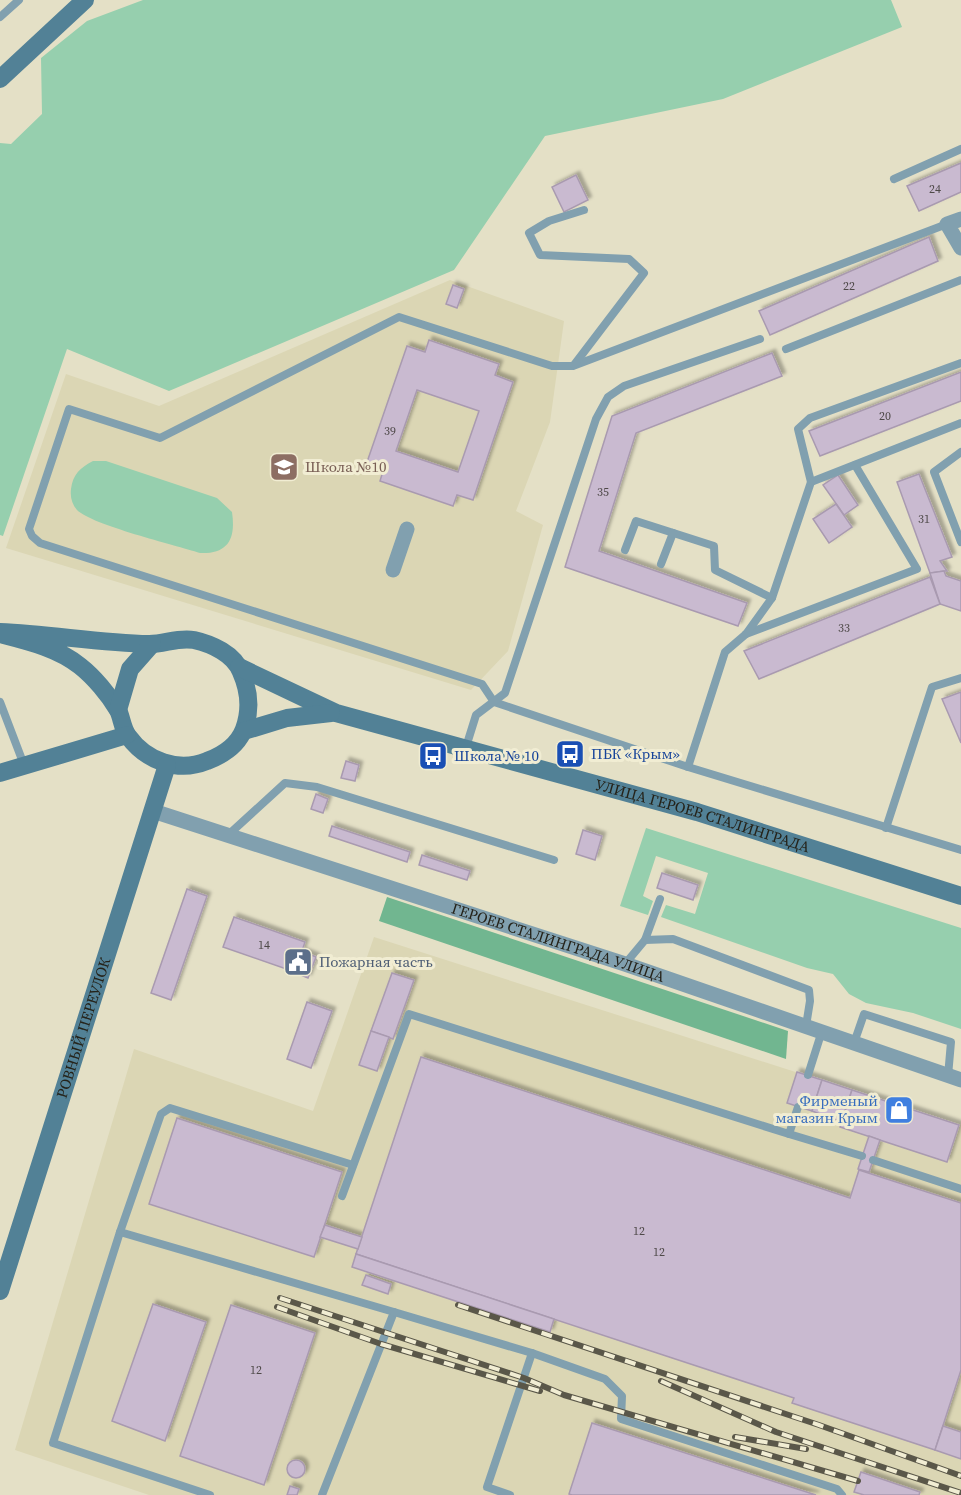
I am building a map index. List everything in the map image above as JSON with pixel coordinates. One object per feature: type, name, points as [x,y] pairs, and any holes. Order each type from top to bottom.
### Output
[{"type":"main road","points":[[0,79],[86,0]]},
{"type":"main road","points":[[0,633],[152,644],[183,639],[220,650],[240,667],[248,694],[243,731],[229,749],[219,756],[199,764],[167,765],[152,757],[127,735],[118,710],[93,677],[78,664],[31,642],[0,633]]},
{"type":"main road","points":[[118,710],[130,669],[152,644]]},
{"type":"main road","name":"УЛИЦА ГЕРОЕВ СТАЛИНГРАДА","points":[[240,667],[336,713],[697,812],[961,896]]},
{"type":"main road","name":"УЛИЦА ГЕРОЕВ СТАЛИНГРАДА","points":[[243,731],[287,718],[336,713]]},
{"type":"main road","points":[[0,773],[127,735]]},
{"type":"main road","name":"РОВНЫЙ ПЕРЕУЛОК","points":[[0,1291],[167,765]]},
{"type":"street","points":[[954,222],[961,248]]},
{"type":"street","points":[[393,570],[407,529]]},
{"type":"street","name":"ГЕРОЕВ СТАЛИНГРАДА УЛИЦА","points":[[153,811],[226,837],[625,964],[821,1034],[955,1078]]},
{"type":"lane","points":[[0,17],[19,0]]},
{"type":"lane","points":[[894,179],[961,149]]},
{"type":"lane","points":[[573,366],[644,273],[629,259],[540,255],[529,233],[549,221],[584,210]]},
{"type":"lane","points":[[954,222],[573,366],[552,366],[399,317],[160,438],[69,409],[29,523],[32,536],[40,543],[482,684],[494,702],[688,767],[961,850]]},
{"type":"lane","points":[[786,349],[961,280]]},
{"type":"lane","points":[[466,747],[476,715],[506,693],[596,419],[608,397],[624,386],[760,339]]},
{"type":"lane","points":[[688,767],[725,652],[747,634],[772,598],[811,482],[798,429],[810,418],[961,363]]},
{"type":"lane","points":[[811,482],[961,423]]},
{"type":"lane","points":[[961,452],[934,472],[961,542]]},
{"type":"lane","points":[[747,634],[917,568],[855,465]]},
{"type":"lane","points":[[625,550],[636,521],[714,546],[715,570],[772,598]]},
{"type":"lane","points":[[661,564],[673,533]]},
{"type":"lane","points":[[886,828],[932,687],[961,678]]},
{"type":"lane","points":[[0,702],[25,767]]},
{"type":"lane","points":[[226,837],[285,783],[317,788],[554,860]]},
{"type":"lane","points":[[625,964],[645,940],[660,899]]},
{"type":"lane","points":[[645,940],[673,939],[808,990],[810,1000],[806,1028]]},
{"type":"lane","points":[[342,1196],[409,1014],[862,1156]]},
{"type":"lane","points":[[854,1045],[864,1014],[951,1042],[955,1078]]},
{"type":"lane","points":[[808,1075],[821,1034]]},
{"type":"lane","points":[[789,1134],[798,1107]]},
{"type":"lane","points":[[210,1495],[53,1443],[120,1232],[161,1114],[170,1108],[352,1165]]},
{"type":"lane","points":[[873,1160],[961,1189]]},
{"type":"lane","points":[[120,1232],[532,1353],[605,1379],[622,1396],[621,1419],[837,1489],[842,1495]]},
{"type":"lane","points":[[324,1495],[394,1312]]},
{"type":"lane","points":[[510,1495],[485,1491],[532,1353]]},
{"type":"shaded area","name":"Школа №10","points":[[450,280],[564,321],[550,422],[516,511],[543,525],[508,651],[471,690],[6,548],[66,374],[159,406]]},
{"type":"shaded area","points":[[374,937],[961,1125],[961,1495],[149,1495],[15,1450],[134,1049],[313,1111]]},
{"type":"green space","points":[[143,0],[891,0],[902,27],[723,99],[545,136],[454,270],[169,391],[67,349],[3,536],[0,535],[0,143],[11,144],[42,114],[41,58],[87,21]]},
{"type":"green space","points":[[93,461],[106,461],[217,498],[232,512],[233,530],[228,543],[217,551],[200,553],[116,528],[86,516],[74,505],[71,489],[73,479],[78,472]]},
{"type":"green space","points":[[646,828],[961,928],[961,1029],[913,1013],[866,1003],[849,994],[833,974],[807,968],[661,917],[666,905],[695,914],[708,873],[656,856],[643,896],[653,901],[648,915],[620,906]]},
{"type":"green space","points":[[387,897],[788,1031],[786,1059],[379,921]]},
{"type":"building","points":[[961,163],[961,192],[919,211],[907,186]]},
{"type":"building","points":[[576,175],[588,200],[564,212],[552,187]]},
{"type":"building","points":[[929,237],[938,261],[770,335],[759,311]]},
{"type":"building","points":[[453,285],[464,289],[457,308],[446,304]]},
{"type":"building","points":[[429,340],[499,364],[495,375],[513,382],[473,500],[457,495],[453,506],[380,481],[383,471],[366,465],[407,346],[425,352]],"holes":[[[417,390],[479,411],[458,472],[396,451]]]},
{"type":"building","points":[[772,353],[782,376],[636,433],[599,551],[747,603],[738,626],[565,567],[612,416]]},
{"type":"building","points":[[961,372],[961,401],[820,456],[809,431]]},
{"type":"building","points":[[919,474],[952,557],[940,561],[947,571],[930,573],[897,482]]},
{"type":"building","points":[[838,475],[858,505],[844,515],[823,485]]},
{"type":"building","points":[[836,504],[852,527],[829,543],[813,519]]},
{"type":"building","points":[[944,571],[946,576],[961,581],[961,611],[940,604],[930,573]]},
{"type":"building","points":[[930,577],[940,604],[759,679],[744,651]]},
{"type":"building","points":[[961,692],[961,743],[942,699]]},
{"type":"building","points":[[346,761],[359,765],[355,781],[341,778]]},
{"type":"building","points":[[316,794],[328,799],[323,813],[311,809]]},
{"type":"building","points":[[332,826],[410,852],[407,862],[329,836]]},
{"type":"building","points":[[583,830],[602,836],[595,860],[576,854]]},
{"type":"building","points":[[422,855],[470,871],[467,880],[419,865]]},
{"type":"building","points":[[662,873],[698,885],[693,900],[657,888]]},
{"type":"building","points":[[187,889],[207,896],[171,1000],[151,993]]},
{"type":"building","points":[[234,917],[305,942],[295,972],[223,947]]},
{"type":"building","points":[[304,952],[316,957],[308,978],[296,973]]},
{"type":"building","points":[[392,973],[414,980],[393,1039],[371,1031]]},
{"type":"building","points":[[307,1002],[332,1011],[311,1068],[287,1059]]},
{"type":"building","points":[[371,1031],[389,1037],[377,1071],[359,1065]]},
{"type":"building","points":[[421,1057],[850,1198],[859,1170],[961,1203],[961,1370],[935,1450],[792,1403],[794,1398],[356,1254]]},
{"type":"building","points":[[797,1072],[822,1080],[812,1111],[787,1103]]},
{"type":"building","points":[[822,1080],[852,1090],[841,1122],[812,1111]]},
{"type":"building","points":[[852,1090],[959,1125],[947,1162],[840,1127]]},
{"type":"building","points":[[177,1118],[342,1172],[314,1257],[149,1204]]},
{"type":"building","points":[[869,1136],[880,1140],[869,1172],[858,1169]]},
{"type":"building","points":[[325,1225],[362,1237],[358,1249],[320,1237]]},
{"type":"building","points":[[356,1254],[554,1319],[550,1332],[352,1267]]},
{"type":"building","points":[[366,1275],[391,1284],[388,1294],[362,1285]]},
{"type":"building","points":[[153,1304],[206,1322],[165,1441],[112,1421]]},
{"type":"building","points":[[231,1305],[315,1333],[264,1485],[180,1456]]},
{"type":"building","points":[[592,1423],[816,1495],[572,1495],[569,1494]]},
{"type":"building","points":[[943,1426],[961,1432],[961,1459],[935,1450]]},
{"type":"building","points":[[296,1460],[302,1463],[305,1469],[302,1475],[296,1478],[290,1475],[287,1469],[290,1463]]},
{"type":"building","points":[[861,1472],[920,1492],[919,1495],[864,1495],[854,1492]]},
{"type":"building","points":[[290,1486],[299,1489],[297,1495],[287,1495]]},
{"type":"railway","points":[[280,1298],[524,1378],[564,1395],[858,1481]]},
{"type":"railway","points":[[458,1305],[819,1425],[961,1476]]},
{"type":"railway","points":[[277,1307],[381,1344],[540,1391]]},
{"type":"railway","points":[[661,1381],[776,1432],[961,1493]]},
{"type":"railway","points":[[735,1437],[806,1449]]},
{"type":"place","name":"Школа №10","points":[[284,467]]},
{"type":"place","name":"ПБК «Крым»","points":[[570,754]]},
{"type":"place","name":"Школа № 10","points":[[433,756]]},
{"type":"place","name":"Пожарная часть","points":[[298,962]]},
{"type":"place","name":"Фирменый магазин Крым","points":[[899,1110]]}]
